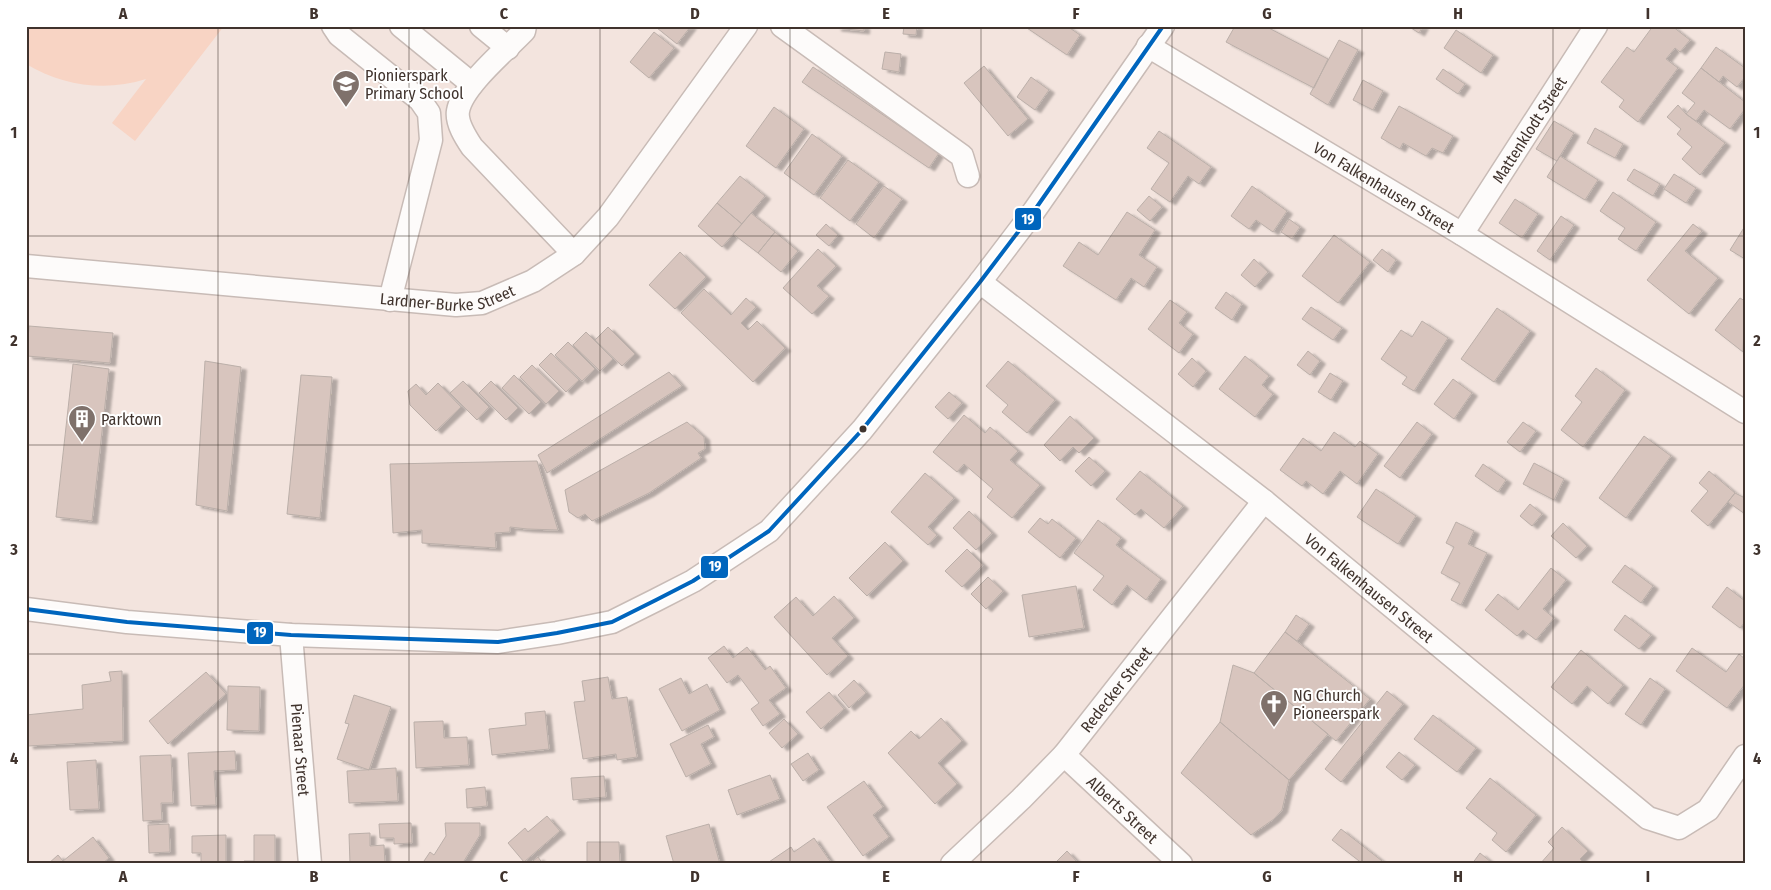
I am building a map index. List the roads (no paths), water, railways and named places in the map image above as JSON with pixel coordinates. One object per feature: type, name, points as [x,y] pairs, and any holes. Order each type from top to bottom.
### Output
[{"type":"street","points":[[333,26],[339,35],[420,100],[429,113],[431,140],[390,300]]},
{"type":"street","points":[[401,26],[472,84]]},
{"type":"street","points":[[481,26],[508,48]]},
{"type":"street","points":[[525,26],[524,31],[464,93],[457,113],[462,132],[472,147],[574,254]]},
{"type":"street","name":"Lardner-Burke Street","points":[[26,266],[390,300],[456,305],[482,303],[533,281],[574,254],[608,217],[746,26]]},
{"type":"street","points":[[782,26],[962,156],[968,176]]},
{"type":"street","points":[[26,609],[127,622],[291,635],[498,642],[612,622],[656,600],[693,581],[769,531],[862,430],[1034,211],[1163,26]]},
{"type":"street","name":"Mattenklodt Street","points":[[1462,234],[1596,26]]},
{"type":"street","name":"Von Falkenhausen Street","points":[[1148,46],[1462,234],[1745,412]]},
{"type":"street","name":"Von Falkenhausen Street","points":[[980,282],[1264,501],[1648,818],[1678,828],[1708,810],[1745,756]]},
{"type":"street","name":"Redecker Street","points":[[952,864],[1015,805],[1064,755],[1264,501]]},
{"type":"street","name":"Pienaar Street","points":[[291,635],[310,864]]},
{"type":"street","name":"Alberts Street","points":[[1064,755],[1181,864]]},
{"type":"place","name":"Pionierspark Primary School","points":[[346,108]]},
{"type":"place","name":"Parktown","points":[[82,443]]},
{"type":"place","name":"NG Church Pioneerspark","points":[[1274,728]]}]
